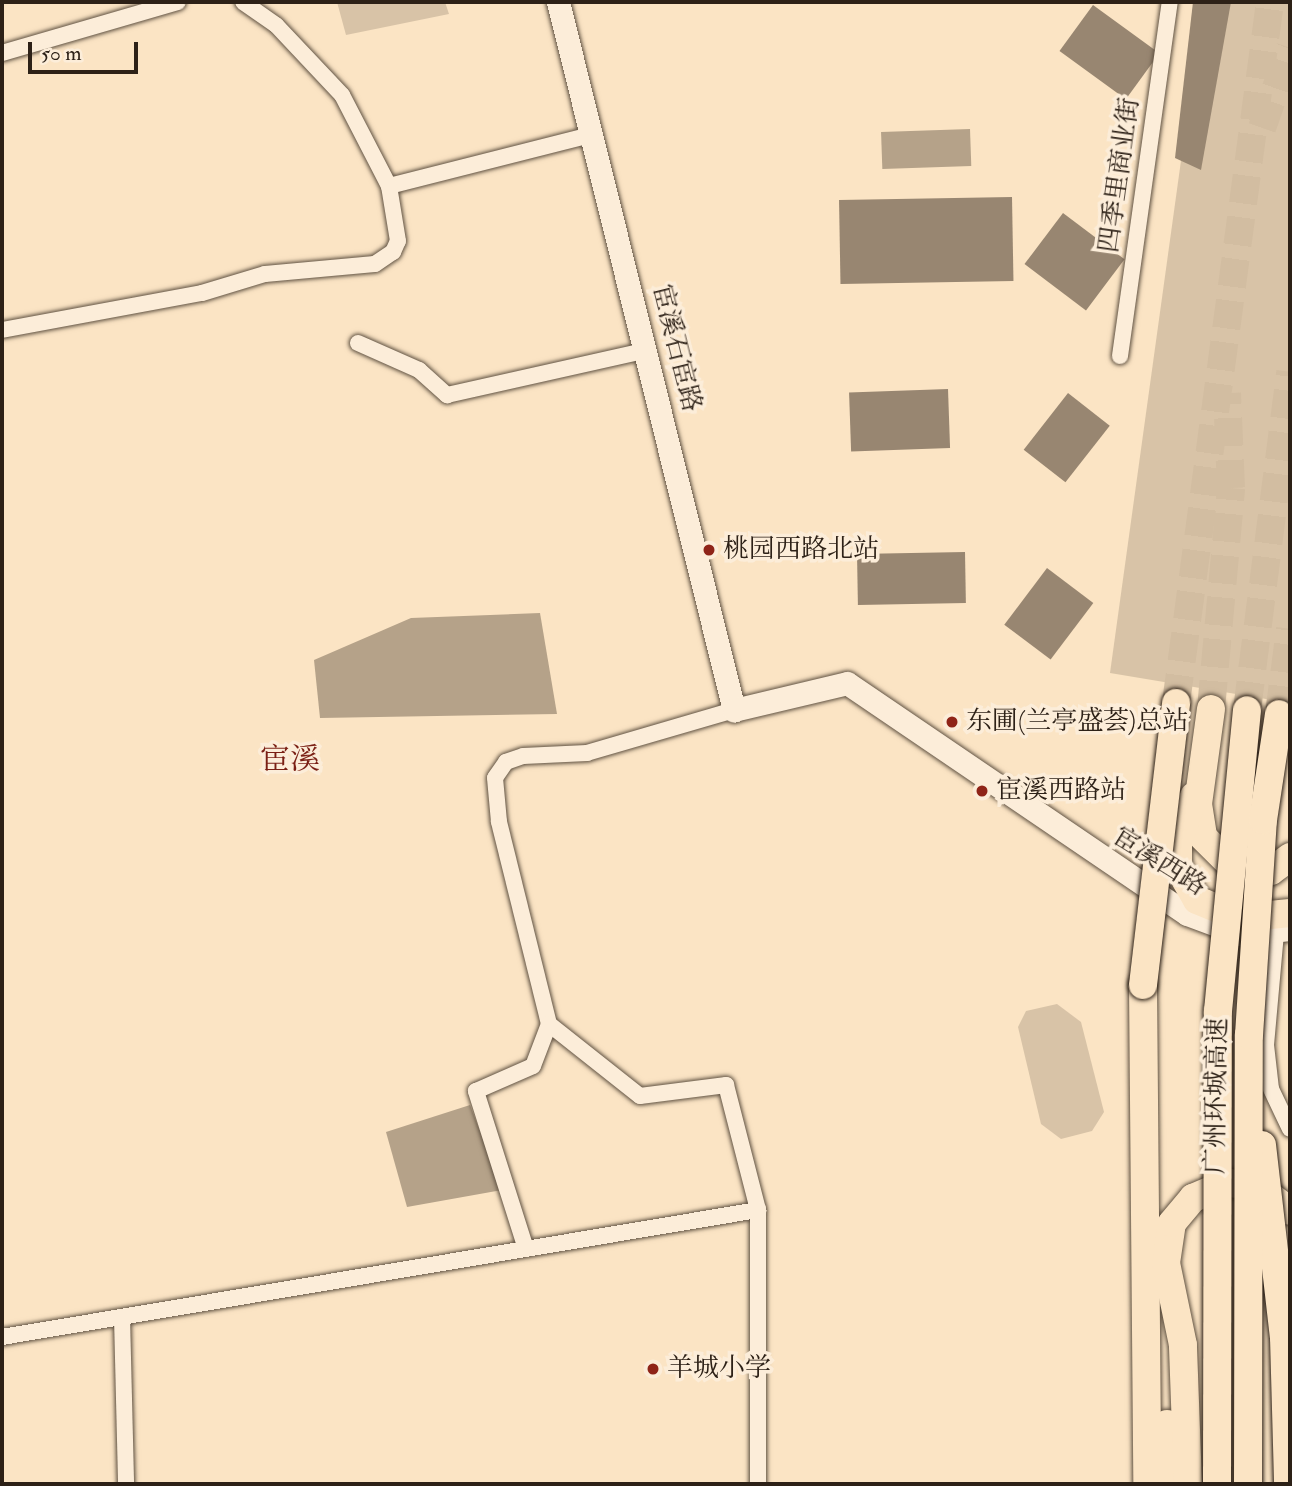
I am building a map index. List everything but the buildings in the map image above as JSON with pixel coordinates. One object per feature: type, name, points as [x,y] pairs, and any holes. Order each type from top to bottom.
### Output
[{"type":"highway","points":[[1168,1482],[1147,1353],[1143,985],[1176,704]]},
{"type":"highway","points":[[1211,709],[1199,784],[1197,822],[1220,862],[1251,873],[1271,871],[1290,858]]},
{"type":"highway","name":"广州环城高速","points":[[1217,1484],[1218,1011],[1247,710]]},
{"type":"highway","name":"广州环城高速","points":[[1248,1484],[1249,1035],[1263,820],[1279,714]]},
{"type":"highway","points":[[1199,784],[1178,842],[1185,883],[1215,911],[1286,925]]},
{"type":"highway","points":[[1249,1035],[1289,1405],[1288,1484]]},
{"type":"highway","points":[[1168,1482],[1183,1345],[1166,1264],[1178,1211],[1212,1187],[1258,1187],[1290,1211]]},
{"type":"street","points":[[2,52],[178,2]]},
{"type":"street","points":[[2,330],[202,293],[265,274],[375,264],[398,241],[388,186],[342,94],[276,25],[243,2]]},
{"type":"street","name":"宦溪石宦路","points":[[558,2],[595,134],[734,710]]},
{"type":"street","name":"四季里商业街","points":[[1120,356],[1170,2]]},
{"type":"street","points":[[388,186],[595,134]]},
{"type":"street","points":[[358,343],[419,370],[447,395],[648,350]]},
{"type":"street","name":"宦溪西路","points":[[549,1024],[499,822],[495,778],[506,762],[523,756],[587,753],[828,684],[862,689],[1168,903],[1228,931],[1286,925]]},
{"type":"street","points":[[1286,925],[1266,1045],[1271,1088],[1290,1129]]},
{"type":"street","points":[[526,1249],[476,1091],[533,1066],[549,1024],[640,1096],[726,1085],[758,1210],[758,1484]]},
{"type":"street","points":[[2,1337],[758,1210]]},
{"type":"street","points":[[122,1317],[126,1484]]},
{"type":"shaded area","points":[[337,2],[445,2],[449,14],[346,35]]},
{"type":"shaded area","points":[[1203,2],[1290,2],[1290,703],[1110,673]]},
{"type":"shaded area","points":[[970,129],[971,166],[882,169],[881,132]]},
{"type":"shaded area","points":[[540,613],[557,714],[320,718],[314,660],[411,618]]},
{"type":"shaded area","points":[[1057,1004],[1081,1022],[1104,1112],[1092,1131],[1061,1139],[1041,1124],[1018,1027],[1026,1011]]},
{"type":"shaded area","points":[[470,1105],[502,1190],[407,1207],[386,1132]]},
{"type":"tunnel","points":[[1176,703],[1270,2]]},
{"type":"tunnel","points":[[1262,128],[1290,48]]},
{"type":"tunnel","points":[[1247,710],[1290,372]]},
{"type":"tunnel","points":[[1211,709],[1231,488],[1227,393]]},
{"type":"tunnel","points":[[1279,714],[1290,629]]},
{"type":"place","name":"桃园西路北站","points":[[709,550]]},
{"type":"place","name":"东圃(兰亭盛荟)总站","points":[[952,722]]},
{"type":"place","name":"宦溪西路站","points":[[982,791]]},
{"type":"place","name":"羊城小学","points":[[653,1369]]},
{"type":"district","name":"宦溪","points":[[290,760]]}]
